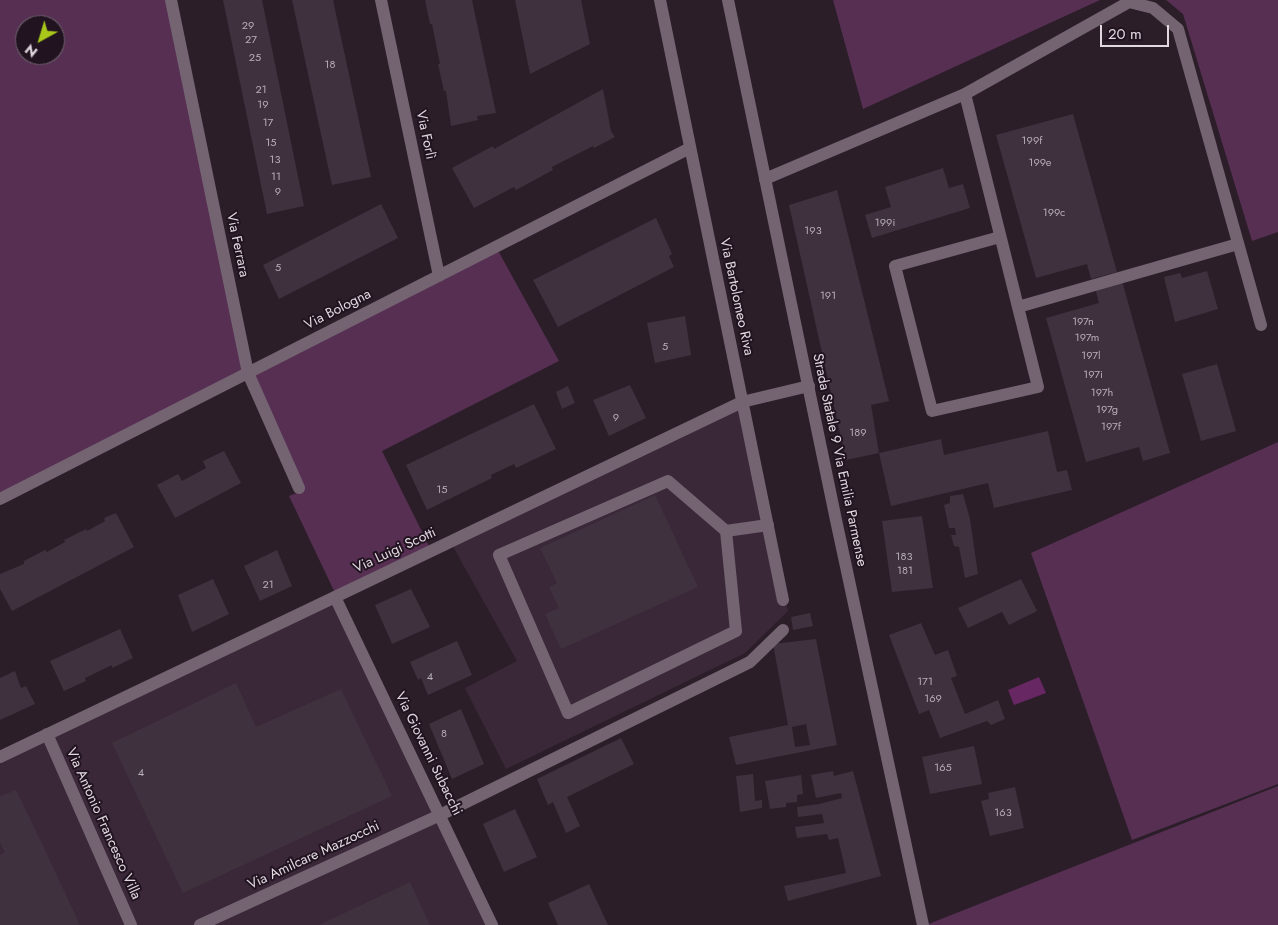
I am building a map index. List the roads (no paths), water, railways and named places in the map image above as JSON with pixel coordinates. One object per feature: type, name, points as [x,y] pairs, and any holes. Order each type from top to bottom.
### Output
[{"type":"street","name":"Via Ferrara","points":[[171,0],[248,373],[299,488]]},
{"type":"street","name":"Via Forlì","points":[[381,0],[438,276]]},
{"type":"street","name":"Via Bartolomeo Riva","points":[[660,0],[783,600]]},
{"type":"street","name":"Strada Statale 9 Via Emilia Parmense","points":[[728,0],[808,386],[924,925]]},
{"type":"street","points":[[765,178],[965,94],[1129,2],[1153,8],[1178,29],[1261,325]]},
{"type":"street","points":[[965,94],[1038,388],[932,410],[895,266],[1000,237]]},
{"type":"street","name":"Via Bologna","points":[[0,499],[690,148]]},
{"type":"street","points":[[1018,308],[1238,244]]},
{"type":"street","name":"Via Luigi Scotti","points":[[0,757],[742,402],[808,386]]},
{"type":"street","points":[[726,531],[736,631],[568,713],[500,555],[668,481],[726,531],[768,525]]},
{"type":"street","name":"Via Giovanni Subacchi","points":[[336,597],[492,925]]},
{"type":"street","name":"Via Amilcare Mazzocchi","points":[[200,925],[440,815],[750,662],[783,630]]},
{"type":"street","name":"Via Antonio Francesco Villa","points":[[47,734],[131,925]]}]
